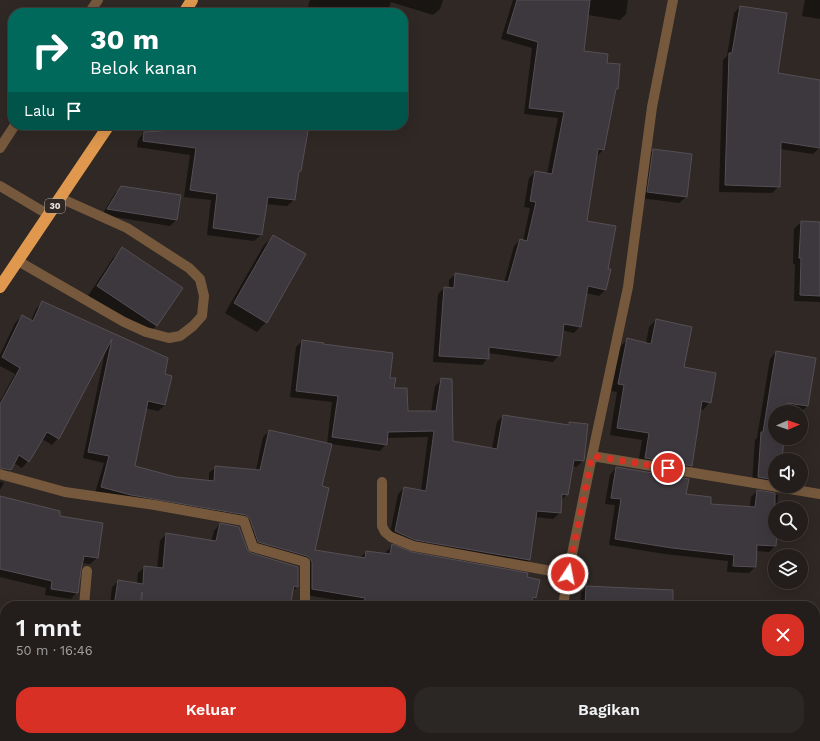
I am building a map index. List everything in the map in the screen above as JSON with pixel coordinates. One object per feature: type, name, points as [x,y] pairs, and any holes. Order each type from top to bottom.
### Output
[{"type":"highway","name":"30","points":[[0,287],[106,130]]},
{"type":"street","points":[[564,601],[592,456],[628,287],[652,107],[672,0]]},
{"type":"street","points":[[0,148],[12,130]]},
{"type":"street","points":[[0,186],[49,215]]},
{"type":"street","points":[[18,261],[124,322],[146,332],[169,338],[180,336],[193,326],[202,316],[204,296],[200,279],[190,268],[127,228],[60,198]]},
{"type":"street","points":[[592,456],[820,494]]},
{"type":"street","points":[[0,474],[65,492],[155,505],[244,521],[253,547],[305,562],[305,601]]},
{"type":"street","points":[[382,482],[382,526],[385,532],[391,537],[413,546],[568,574]]},
{"type":"street","points":[[84,601],[87,571]]},
{"type":"building","points":[[517,0],[590,0],[584,51],[608,54],[607,63],[620,64],[618,89],[616,89],[604,150],[598,149],[587,221],[616,226],[608,269],[611,269],[606,290],[588,286],[581,327],[564,324],[560,356],[489,347],[489,359],[439,356],[444,287],[454,288],[455,273],[508,282],[520,239],[527,241],[536,202],[530,201],[535,171],[552,174],[564,112],[529,108],[538,42],[507,33]]},
{"type":"building","points":[[740,6],[787,13],[778,73],[820,80],[820,148],[781,142],[780,187],[725,185],[729,53],[732,53]]},
{"type":"building","points":[[176,130],[308,130],[301,171],[299,171],[295,200],[268,197],[262,235],[213,228],[217,194],[190,190],[196,148],[143,141],[144,132]]},
{"type":"building","points":[[653,149],[692,154],[687,197],[647,192]]},
{"type":"building","points":[[121,186],[181,195],[177,220],[107,209]]},
{"type":"building","points":[[801,221],[820,222],[820,296],[800,295],[801,258],[799,258]]},
{"type":"building","points":[[273,235],[306,254],[267,323],[234,303]]},
{"type":"building","points":[[122,247],[183,288],[157,326],[97,286]]},
{"type":"building","points":[[42,301],[168,358],[165,374],[172,376],[165,405],[148,401],[135,466],[176,477],[214,481],[215,466],[260,470],[269,430],[332,444],[322,486],[329,488],[315,550],[365,558],[366,551],[390,554],[392,544],[412,552],[528,573],[527,577],[540,580],[536,598],[533,597],[533,601],[365,601],[365,598],[312,589],[312,562],[310,558],[258,542],[250,519],[246,515],[131,495],[101,487],[109,456],[88,452],[112,339],[59,439],[47,432],[29,462],[19,455],[11,470],[0,468],[0,404],[20,368],[2,357],[22,315],[33,321]]},
{"type":"building","points":[[656,319],[692,327],[684,367],[716,373],[711,403],[702,401],[692,466],[645,458],[649,433],[617,428],[624,385],[618,384],[627,338],[651,344]]},
{"type":"building","points":[[302,340],[393,353],[390,378],[396,378],[394,388],[407,388],[408,411],[436,411],[441,378],[452,379],[453,441],[497,449],[503,415],[569,425],[569,422],[588,424],[584,461],[574,460],[568,495],[562,494],[561,513],[537,511],[530,560],[415,540],[395,531],[404,487],[426,491],[434,431],[388,432],[387,445],[332,437],[338,396],[296,391]]},
{"type":"building","points":[[776,351],[816,358],[808,406],[787,403],[787,405],[768,405],[768,445],[783,445],[783,453],[768,453],[768,479],[758,477],[761,432],[763,432]]},
{"type":"building","points":[[616,467],[689,479],[686,494],[711,497],[711,504],[755,507],[757,490],[775,493],[775,501],[768,501],[768,541],[776,541],[776,546],[757,545],[756,567],[733,566],[734,555],[672,548],[615,539],[621,499],[611,498]]},
{"type":"building","points":[[0,496],[60,511],[60,516],[103,523],[98,558],[84,556],[78,593],[51,589],[52,581],[0,569]]},
{"type":"building","points":[[220,523],[239,527],[247,549],[251,553],[298,567],[298,587],[294,586],[291,601],[142,601],[142,592],[141,601],[115,601],[118,580],[143,584],[144,566],[163,568],[166,533],[216,541]]},
{"type":"building","points":[[586,586],[673,590],[673,601],[585,601]]},
{"type":"route","points":[[568,574],[592,456],[668,468]]}]
